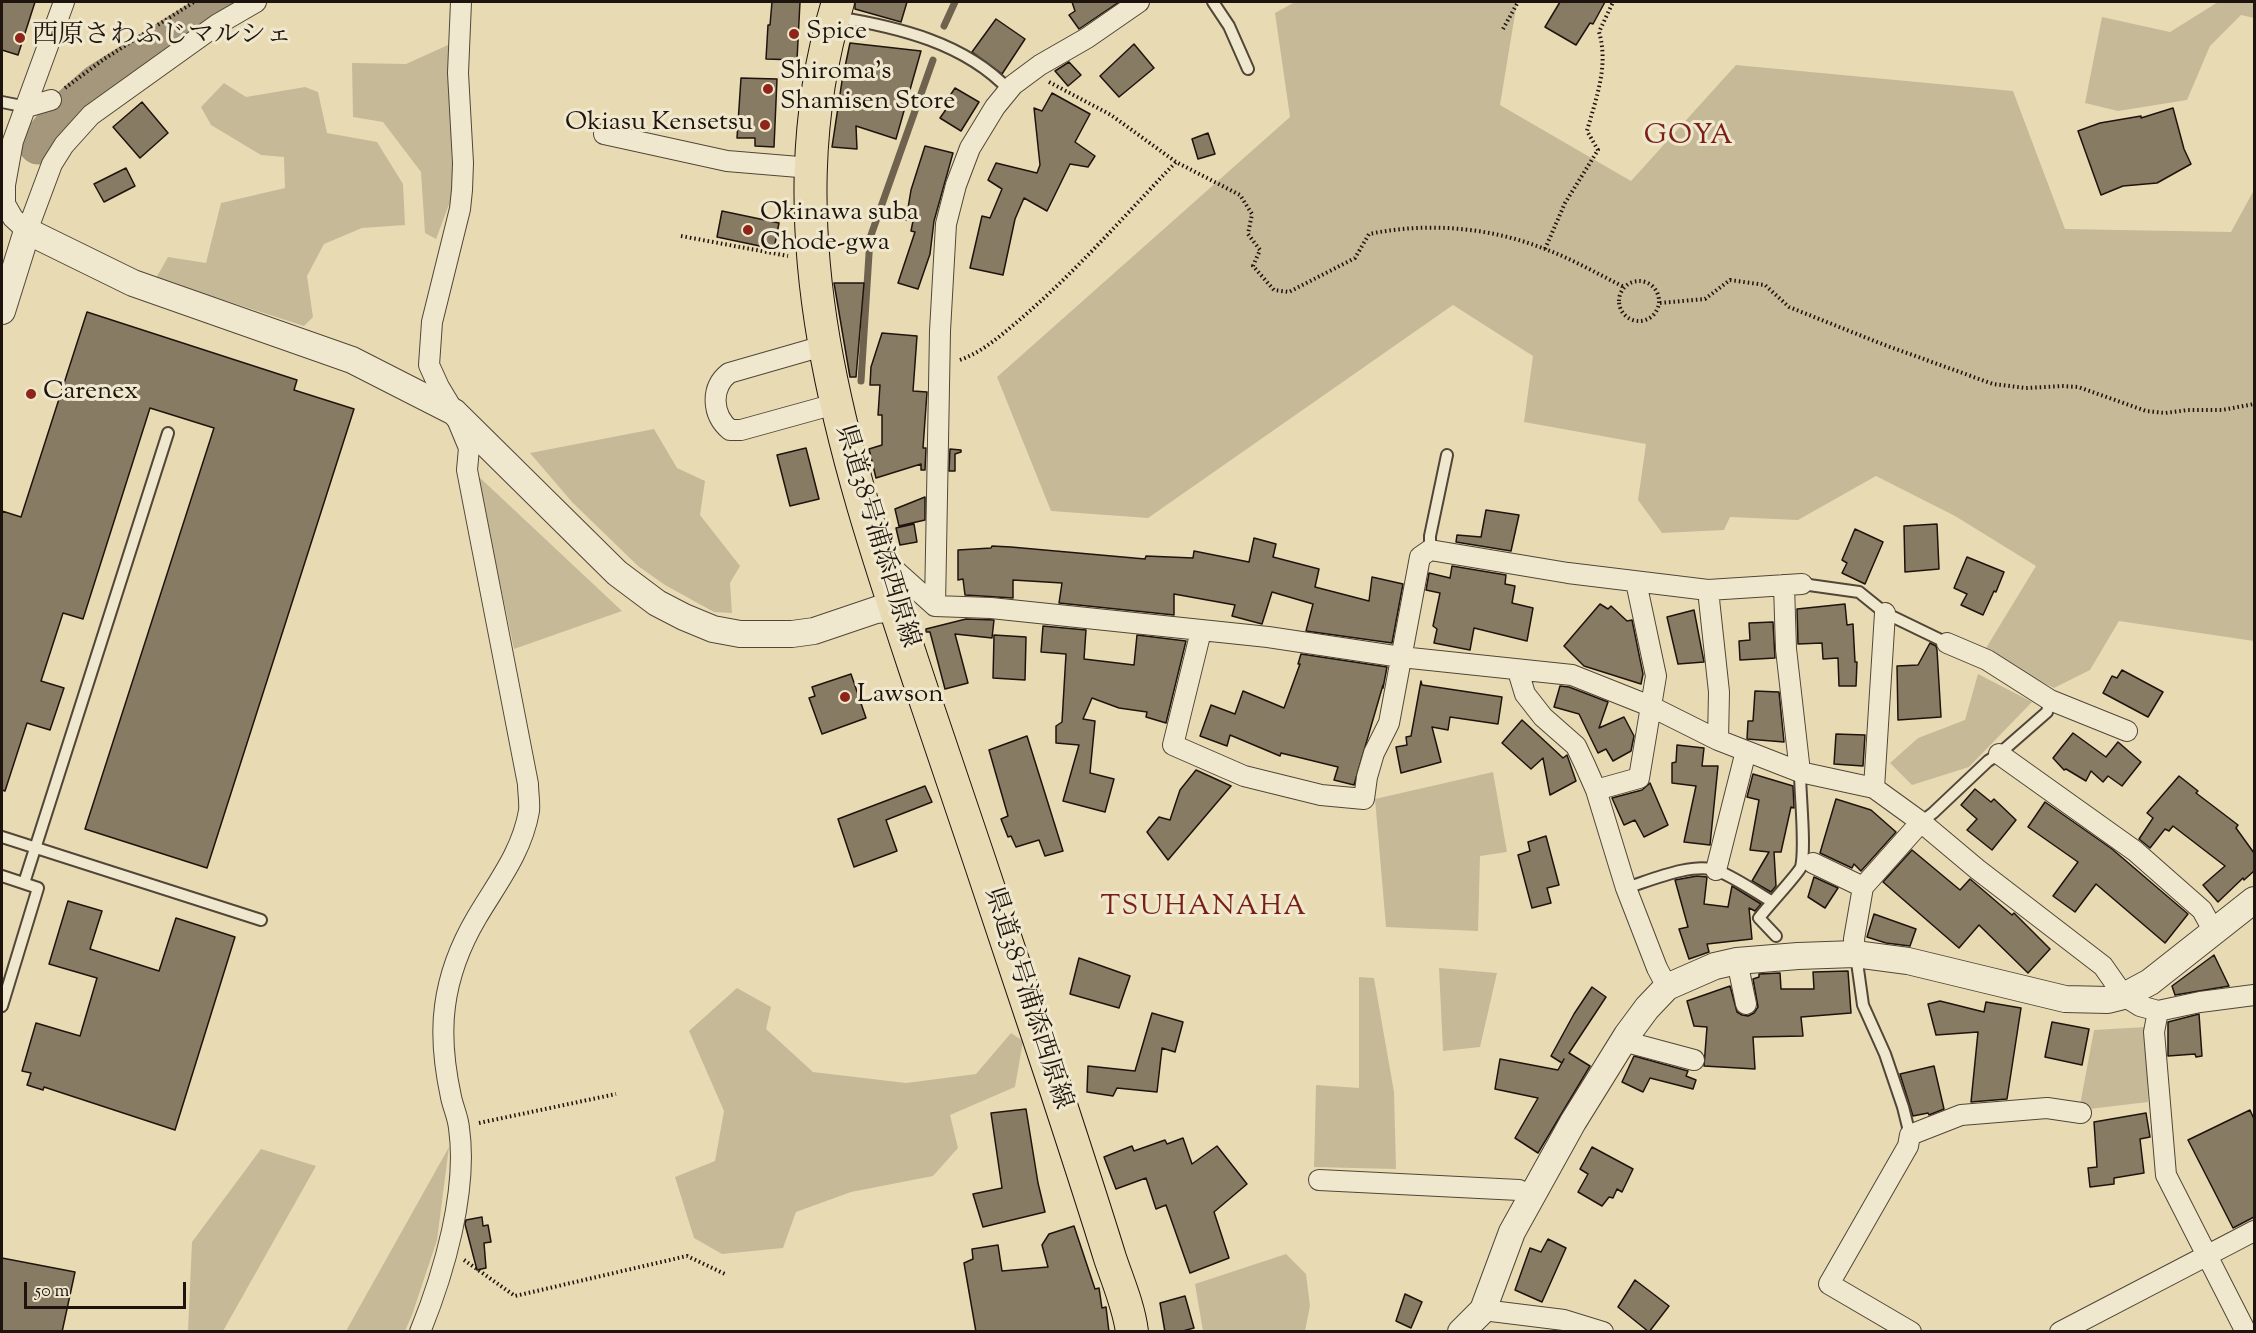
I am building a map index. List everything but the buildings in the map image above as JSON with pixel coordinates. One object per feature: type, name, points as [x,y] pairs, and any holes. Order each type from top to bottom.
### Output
[{"type":"main road","name":"県道38号浦添西原線","points":[[835,9],[821,65],[811,145],[812,260],[823,346],[835,404],[876,552],[1083,1170],[1132,1332]]},
{"type":"street","points":[[64,2],[27,106],[7,139],[5,204],[13,219],[27,231],[133,283],[352,360],[454,412],[617,573],[657,603],[684,617],[713,629],[740,634],[792,634],[814,631],[876,610],[894,608],[896,571],[935,606],[991,608],[1268,637],[1401,657],[1572,675],[1650,706],[1718,740],[1800,772],[1874,788],[2103,966],[2124,996],[2140,1006],[2158,1011],[2200,1002],[2254,995]]},
{"type":"street","points":[[2,311],[27,231],[52,164],[64,145],[91,116],[218,24],[256,2]]},
{"type":"street","points":[[420,1332],[430,1307],[455,1219],[460,1162],[459,1127],[446,1064],[445,1006],[456,959],[476,918],[514,858],[529,811],[528,784],[467,470],[469,448],[454,412],[429,365],[432,322],[460,209],[462,190],[458,73],[461,2]]},
{"type":"street","points":[[935,606],[939,362],[946,224],[956,185],[970,148],[995,107],[1013,85],[1030,72],[1088,38],[1139,2]]},
{"type":"street","points":[[27,106],[51,100]]},
{"type":"street","points":[[604,134],[727,161],[811,168]]},
{"type":"street","points":[[823,346],[729,373],[720,380],[715,409],[722,423],[730,430],[741,430],[835,404]]},
{"type":"street","points":[[1201,630],[1173,745],[1244,776],[1321,795],[1364,799],[1374,753],[1389,723],[1420,557],[1430,550],[1636,582],[1708,590],[1793,585],[1786,649],[1800,772]]},
{"type":"street","points":[[1596,790],[1639,778],[1656,676],[1636,582]]},
{"type":"street","points":[[1708,590],[1719,692],[1718,740]]},
{"type":"street","points":[[1874,788],[1885,613]]},
{"type":"street","points":[[1947,643],[1987,660],[2050,700],[2127,731]]},
{"type":"street","points":[[1518,671],[1525,694],[1543,717],[1576,746],[1596,790],[1626,888],[1656,968],[1667,987]]},
{"type":"street","points":[[1716,870],[1746,751]]},
{"type":"street","points":[[1999,754],[2135,851],[2202,910],[2214,932]]},
{"type":"street","points":[[1856,954],[1854,939],[1863,887],[1920,822]]},
{"type":"street","points":[[1813,863],[1863,887]]},
{"type":"street","points":[[1461,1332],[1483,1310],[1512,1232],[1573,1122],[1623,1041],[1647,1008],[1667,987],[1715,966],[1737,961],[1856,954],[1908,961],[2065,999],[2095,1001],[2124,996],[2159,975],[2254,900]]},
{"type":"street","points":[[1737,961],[1746,1004]]},
{"type":"street","points":[[2158,1011],[2154,1032],[2166,1175],[2247,1332]]},
{"type":"street","points":[[1623,1041],[1694,1060]]},
{"type":"street","points":[[1911,1332],[1830,1284],[1908,1146],[1910,1135],[1961,1115],[2047,1108],[2081,1113]]},
{"type":"street","points":[[1319,1180],[1518,1190],[1532,1196]]},
{"type":"street","points":[[2060,1332],[2254,1231]]},
{"type":"street","points":[[1483,1310],[1564,1320],[1603,1332]]},
{"type":"lane","points":[[1213,2],[1229,26],[1248,69]]},
{"type":"lane","points":[[835,9],[944,45],[996,77],[1009,90]]},
{"type":"lane","points":[[2,102],[27,106]]},
{"type":"lane","points":[[24,883],[168,433]]},
{"type":"lane","points":[[1430,550],[1430,536],[1447,456]]},
{"type":"lane","points":[[1793,585],[1858,592],[1885,613],[1947,643]]},
{"type":"lane","points":[[1920,822],[2047,712],[2050,700]]},
{"type":"lane","points":[[1776,936],[1760,918],[1771,901],[1800,868],[1802,849],[1800,772]]},
{"type":"lane","points":[[2,837],[261,920]]},
{"type":"lane","points":[[1626,888],[1690,869],[1716,870],[1771,901]]},
{"type":"lane","points":[[2,876],[38,888],[2,1006]]},
{"type":"lane","points":[[1856,954],[1863,1005],[1885,1054],[1910,1135]]},
{"type":"path","points":[[51,100],[104,59],[194,2]]},
{"type":"path","points":[[1503,29],[1518,2]]},
{"type":"path","points":[[1545,249],[1565,203],[1598,150],[1587,131],[1602,74],[1604,48],[1599,32],[1613,2]]},
{"type":"path","points":[[1030,72],[1111,115],[1176,162],[1240,195],[1252,214],[1248,234],[1260,250],[1253,266],[1274,290],[1289,292],[1355,258],[1369,234],[1390,230],[1462,228],[1510,238],[1545,249],[1624,287]]},
{"type":"path","points":[[939,362],[951,363],[970,356],[989,345],[1076,268],[1176,162]]},
{"type":"path","points":[[681,236],[812,260]]},
{"type":"path","points":[[1643,280],[1652,285],[1658,293],[1660,303],[1656,313],[1648,320],[1637,321],[1626,317],[1620,308],[1619,297],[1624,287],[1633,281],[1643,280]]},
{"type":"path","points":[[1660,303],[1705,299],[1730,280],[1756,282],[1765,285],[1789,307],[1993,384],[2026,388],[2078,387],[2146,411],[2165,413],[2222,410],[2254,404]]},
{"type":"path","points":[[459,1127],[616,1094]]},
{"type":"path","points":[[447,1251],[458,1256],[515,1296],[687,1256],[725,1274]]},
{"type":"shaded area","points":[[1295,2],[1517,2],[1500,105],[1631,181],[1736,65],[2013,91],[2065,229],[2231,232],[2254,190],[2254,641],[2119,621],[2090,670],[2054,688],[1983,653],[2036,566],[1955,516],[1876,476],[1798,520],[1730,517],[1724,530],[1662,533],[1638,500],[1646,444],[1524,422],[1533,356],[1453,305],[1148,518],[1051,511],[997,377],[1290,117],[1275,13]]},
{"type":"shaded area","points":[[2218,2],[2254,2],[2254,18],[2241,15],[2210,46],[2187,100],[2118,111],[2085,103],[2102,17],[2170,32]]},
{"type":"shaded area","points":[[448,45],[453,194],[436,239],[425,233],[421,172],[383,122],[353,117],[352,63],[406,64]]},
{"type":"shaded area","points":[[224,83],[246,97],[305,87],[318,92],[327,133],[377,142],[403,184],[405,225],[362,228],[324,244],[307,276],[313,317],[304,326],[156,278],[168,257],[206,263],[221,203],[285,188],[284,157],[261,155],[211,125],[201,107]]},
{"type":"shaded area","points":[[654,429],[677,468],[705,481],[700,515],[740,566],[730,583],[732,613],[714,612],[665,585],[638,566],[572,502],[530,453]]},
{"type":"shaded area","points":[[477,475],[622,611],[514,649]]},
{"type":"shaded area","points":[[1978,674],[2032,702],[1969,767],[1912,785],[1890,763],[1918,738],[1965,720]]},
{"type":"shaded area","points":[[1493,772],[1507,852],[1480,856],[1478,931],[1386,927],[1375,799]]},
{"type":"shaded area","points":[[1439,968],[1497,973],[1480,1047],[1443,1051]]},
{"type":"shaded area","points":[[1359,977],[1374,978],[1394,1092],[1396,1169],[1314,1167],[1316,1085],[1359,1088]]},
{"type":"shaded area","points":[[737,988],[771,1007],[766,1029],[813,1072],[906,1083],[976,1074],[1011,1033],[1023,1041],[1015,1087],[950,1115],[958,1148],[933,1176],[851,1192],[796,1212],[783,1248],[722,1254],[694,1238],[675,1177],[715,1161],[724,1111],[689,1031]]},
{"type":"shaded area","points":[[2146,1027],[2148,1102],[2089,1109],[2080,1105],[2094,1030]]},
{"type":"shaded area","points":[[449,1147],[437,1240],[405,1331],[346,1331]]},
{"type":"shaded area","points":[[261,1149],[316,1166],[223,1331],[188,1331],[192,1242]]},
{"type":"shaded area","points":[[1286,1254],[1306,1274],[1310,1306],[1305,1331],[1203,1331],[1195,1284]]},
{"type":"waterway","points":[[38,145],[65,112],[98,83],[228,2]]},
{"type":"waterway","points":[[944,26],[955,2]]},
{"type":"waterway","points":[[861,381],[870,238],[933,60]]},
{"type":"place","name":"Spice","points":[[794,34]]},
{"type":"place","name":"西原さわふじマルシェ","points":[[20,38]]},
{"type":"place","name":"Shiroma's Shamisen Store","points":[[768,89]]},
{"type":"place","name":"Okiasu Kensetsu","points":[[765,125]]},
{"type":"place","name":"Okinawa suba Chode-gwa","points":[[748,230]]},
{"type":"place","name":"Carenex","points":[[31,394]]},
{"type":"place","name":"Lawson","points":[[845,697]]},
{"type":"district","name":"GOYA","points":[[1689,138]]},
{"type":"district","name":"TSUHANAHA","points":[[1204,909]]}]
